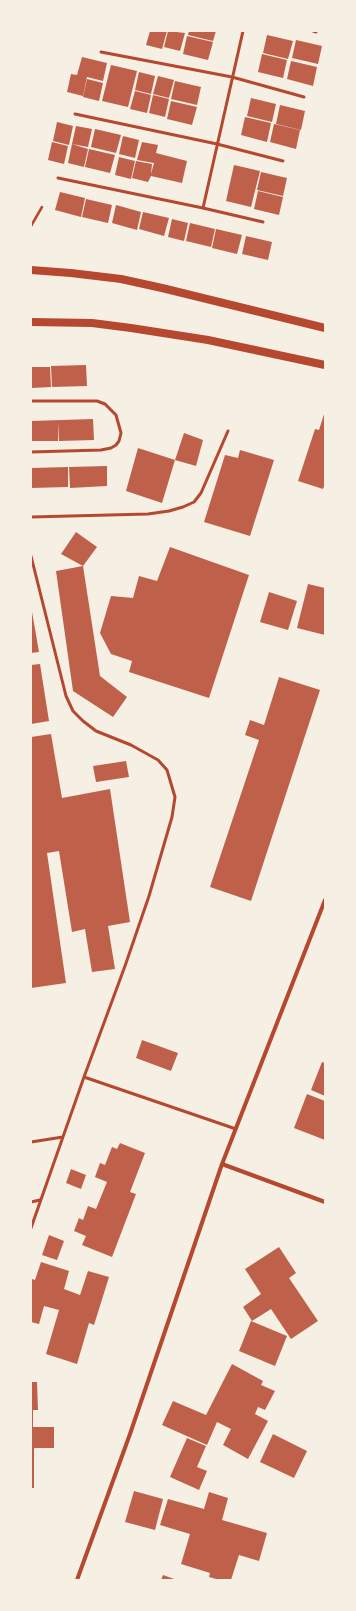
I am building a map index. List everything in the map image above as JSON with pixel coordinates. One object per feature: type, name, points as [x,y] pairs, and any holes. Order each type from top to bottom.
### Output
[{"type":"main road","points":[[31,270],[71,273],[128,281],[325,328]]},
{"type":"main road","points":[[31,322],[92,324],[131,328],[208,340],[325,365]]},
{"type":"street","points":[[77,1580],[130,1434],[222,1164],[325,901]]},
{"type":"street","points":[[222,1164],[325,1202]]},
{"type":"lane","points":[[203,208],[243,31]]},
{"type":"lane","points":[[101,52],[232,76],[304,97]]},
{"type":"lane","points":[[75,114],[217,144],[283,161]]},
{"type":"lane","points":[[58,178],[263,222]]},
{"type":"lane","points":[[31,401],[97,401],[105,404],[116,415],[121,432],[116,445],[111,448],[101,450],[31,452]]},
{"type":"lane","points":[[31,517],[148,514],[184,507],[194,502],[201,493],[228,431]]},
{"type":"lane","points":[[31,556],[66,696],[73,711],[82,721],[96,731],[131,745],[158,760],[167,770],[175,797],[172,817],[149,896],[62,1137],[31,1228]]},
{"type":"lane","points":[[84,1077],[236,1129]]},
{"type":"lane","points":[[31,1142],[62,1137]]},
{"type":"lane","points":[[31,1202],[40,1200]]},
{"type":"path","points":[[31,226],[42,207]]},
{"type":"building","points":[[150,31],[167,31],[162,49],[146,45]]},
{"type":"building","points":[[168,31],[185,33],[180,51],[164,47]]},
{"type":"building","points":[[189,31],[216,31],[213,41],[188,35]]},
{"type":"building","points":[[267,35],[293,41],[288,59],[263,53]]},
{"type":"building","points":[[187,36],[213,42],[208,60],[183,54]]},
{"type":"building","points":[[296,40],[322,46],[318,64],[292,58]]},
{"type":"building","points":[[262,54],[287,60],[283,78],[258,72]]},
{"type":"building","points":[[82,57],[107,63],[103,81],[87,77],[83,96],[67,92],[71,74],[77,75]]},
{"type":"building","points":[[291,61],[317,67],[313,86],[287,79]]},
{"type":"building","points":[[111,65],[137,71],[128,107],[102,101]]},
{"type":"building","points":[[139,72],[155,76],[151,94],[135,90]]},
{"type":"building","points":[[158,76],[174,80],[169,98],[153,94]]},
{"type":"building","points":[[87,79],[103,83],[99,101],[83,97]]},
{"type":"building","points":[[175,81],[201,87],[197,105],[171,99]]},
{"type":"building","points":[[135,91],[151,95],[147,113],[130,109]]},
{"type":"building","points":[[153,95],[169,99],[165,117],[149,113]]},
{"type":"building","points":[[251,98],[276,104],[272,122],[247,116]]},
{"type":"building","points":[[171,101],[197,107],[192,125],[167,119]]},
{"type":"building","points":[[280,105],[305,111],[301,130],[276,124]]},
{"type":"building","points":[[245,117],[271,123],[267,142],[241,135]]},
{"type":"building","points":[[57,122],[73,126],[69,145],[53,141]]},
{"type":"building","points":[[274,124],[300,130],[296,149],[270,142]]},
{"type":"building","points":[[76,126],[92,129],[88,147],[72,144]]},
{"type":"building","points":[[95,129],[121,135],[116,153],[91,147]]},
{"type":"building","points":[[123,136],[139,140],[135,158],[119,154]]},
{"type":"building","points":[[52,142],[68,146],[64,164],[48,160]]},
{"type":"building","points":[[142,142],[158,145],[156,153],[187,161],[182,183],[151,176],[148,182],[132,178],[136,161],[152,164],[151,174],[154,163],[137,160]]},
{"type":"building","points":[[72,144],[88,149],[84,167],[68,163]]},
{"type":"building","points":[[89,149],[115,155],[110,173],[85,167]]},
{"type":"building","points":[[119,157],[135,161],[131,179],[115,175]]},
{"type":"building","points":[[234,165],[260,171],[251,207],[226,201]]},
{"type":"building","points":[[261,172],[287,178],[283,196],[257,190]]},
{"type":"building","points":[[258,191],[283,197],[279,215],[254,209]]},
{"type":"building","points":[[60,192],[85,198],[81,217],[55,210]]},
{"type":"building","points":[[86,199],[112,205],[108,223],[82,217]]},
{"type":"building","points":[[116,205],[141,212],[137,230],[112,223]]},
{"type":"building","points":[[143,212],[169,218],[164,236],[139,229]]},
{"type":"building","points":[[172,219],[188,223],[184,241],[168,237]]},
{"type":"building","points":[[190,223],[215,229],[211,247],[186,241]]},
{"type":"building","points":[[216,229],[242,235],[237,254],[212,248]]},
{"type":"building","points":[[246,236],[272,242],[268,260],[242,254]]},
{"type":"building","points":[[86,365],[87,386],[52,387],[51,366]]},
{"type":"building","points":[[31,367],[50,367],[51,387],[31,388]]},
{"type":"building","points":[[325,411],[325,484],[323,489],[298,481],[315,429],[319,430]]},
{"type":"building","points":[[93,419],[94,440],[59,441],[58,422],[58,441],[31,441],[31,421]]},
{"type":"building","points":[[184,433],[203,440],[196,466],[175,460]]},
{"type":"building","points":[[138,448],[175,460],[162,503],[126,491]]},
{"type":"building","points":[[240,450],[274,460],[250,536],[204,522],[225,455],[238,458]]},
{"type":"building","points":[[107,466],[107,486],[70,488],[69,467]]},
{"type":"building","points":[[68,467],[68,487],[31,488],[31,468]]},
{"type":"building","points":[[76,532],[97,547],[83,566],[61,554]]},
{"type":"building","points":[[170,547],[249,575],[209,698],[129,672],[132,661],[111,654],[100,633],[111,596],[133,598],[139,576],[157,581]]},
{"type":"building","points":[[83,566],[100,676],[127,697],[113,717],[73,691],[56,571]]},
{"type":"building","points":[[308,584],[325,588],[325,635],[297,628]]},
{"type":"building","points":[[269,592],[297,601],[288,630],[260,622]]},
{"type":"building","points":[[31,606],[39,652],[31,653]]},
{"type":"building","points":[[40,664],[49,721],[31,724],[31,665]]},
{"type":"building","points":[[279,677],[320,690],[251,901],[210,887],[259,740],[245,735],[250,720],[264,725]]},
{"type":"building","points":[[51,734],[62,798],[110,789],[130,922],[108,926],[115,969],[92,972],[85,929],[72,932],[59,851],[47,853],[66,983],[31,988],[31,737]]},
{"type":"building","points":[[126,761],[129,777],[96,782],[93,766]]},
{"type":"building","points":[[142,1040],[178,1053],[171,1071],[136,1058]]},
{"type":"building","points":[[322,1062],[325,1063],[325,1096],[311,1090]]},
{"type":"building","points":[[307,1094],[325,1101],[325,1140],[294,1128]]},
{"type":"building","points":[[120,1143],[145,1153],[130,1192],[136,1194],[112,1257],[82,1245],[86,1236],[74,1231],[79,1218],[83,1220],[88,1206],[96,1209],[107,1182],[95,1177],[100,1163],[105,1165],[112,1147],[117,1149]]},
{"type":"building","points":[[71,1169],[86,1175],[81,1189],[66,1183]]},
{"type":"building","points":[[49,1235],[64,1241],[57,1260],[42,1255]]},
{"type":"building","points":[[279,1247],[296,1273],[289,1278],[318,1321],[291,1339],[271,1309],[252,1321],[243,1307],[261,1294],[245,1269]]},
{"type":"building","points":[[41,1262],[69,1271],[64,1289],[80,1295],[88,1271],[109,1277],[94,1325],[89,1323],[77,1364],[46,1354],[59,1310],[44,1306],[39,1324],[31,1322],[31,1283],[32,1279],[35,1280]]},
{"type":"building","points":[[251,1321],[287,1336],[275,1366],[239,1351]]},
{"type":"building","points":[[232,1364],[263,1381],[261,1385],[275,1391],[265,1410],[258,1407],[255,1414],[268,1421],[248,1459],[223,1445],[231,1429],[217,1422],[207,1445],[162,1425],[173,1401],[206,1415]]},
{"type":"building","points":[[31,1382],[37,1382],[38,1410],[33,1410],[33,1427],[54,1427],[54,1448],[34,1448],[34,1488],[31,1488]]},
{"type":"building","points":[[273,1434],[307,1451],[294,1478],[260,1462]]},
{"type":"building","points":[[187,1438],[206,1446],[197,1467],[207,1471],[199,1490],[170,1477]]},
{"type":"building","points":[[134,1491],[163,1499],[155,1530],[125,1522]]},
{"type":"building","points":[[209,1492],[228,1498],[222,1520],[267,1533],[259,1561],[239,1555],[231,1580],[220,1580],[209,1577],[210,1573],[181,1564],[190,1534],[160,1525],[168,1499],[204,1509]]},
{"type":"building","points":[[163,1575],[177,1580],[161,1580]]}]
